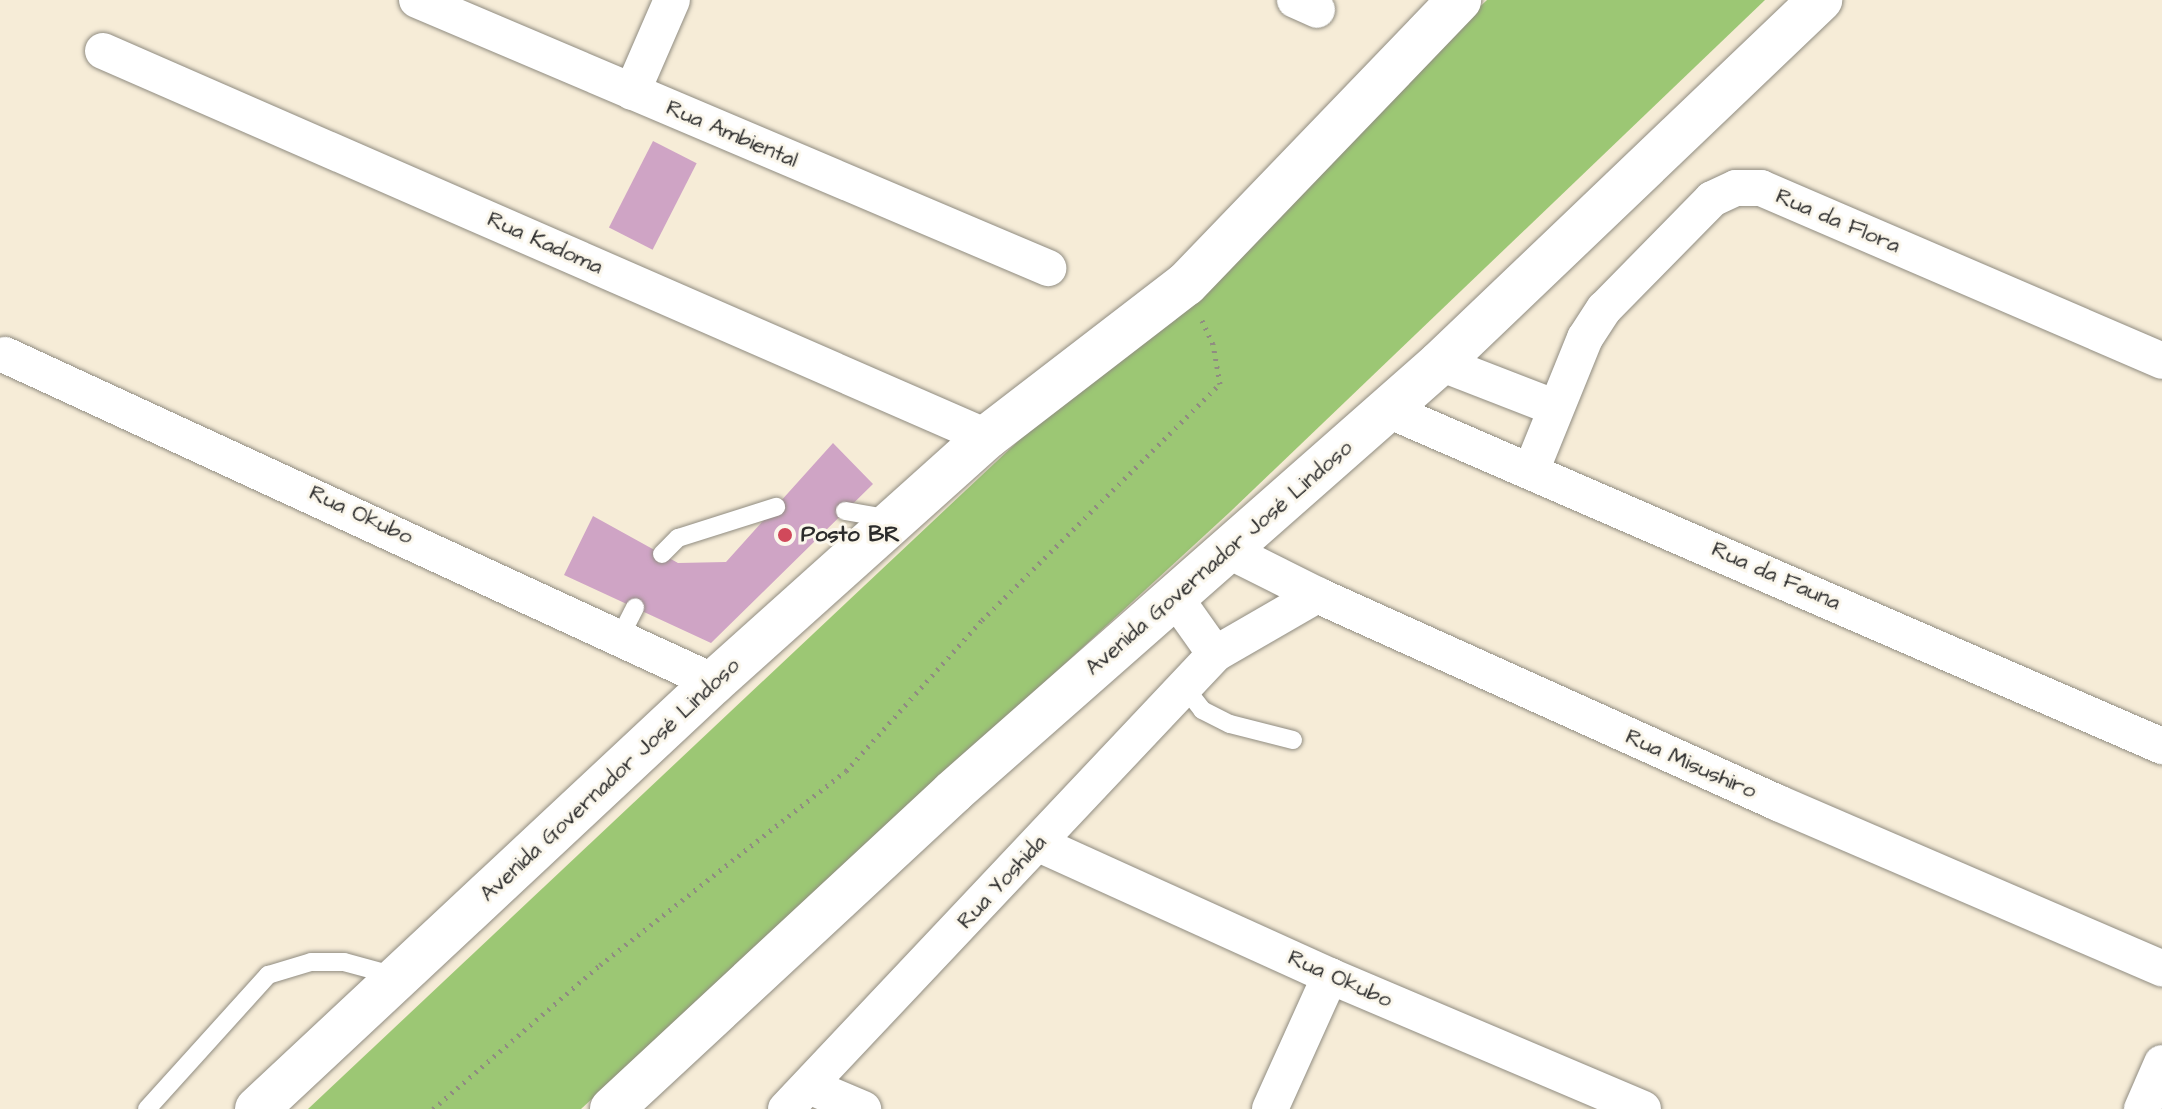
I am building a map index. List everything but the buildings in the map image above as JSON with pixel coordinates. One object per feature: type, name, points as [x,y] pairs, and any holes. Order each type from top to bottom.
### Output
[{"type":"main road","name":"Avenida Governador José Lindoso","points":[[257,1109],[714,682],[987,437],[1186,284],[1459,0]]},
{"type":"main road","name":"Avenida Governador José Lindoso","points":[[612,1109],[953,792],[1225,549],[1440,363],[1820,0]]},
{"type":"street","name":"Rua Ambiental","points":[[417,0],[1048,268]]},
{"type":"street","points":[[632,92],[672,0]]},
{"type":"street","name":"Rua Kadoma","points":[[103,51],[987,437]]},
{"type":"street","name":"Rua da Flora","points":[[1531,471],[1585,338],[1604,309],[1712,199],[1736,188],[1761,188],[2162,361]]},
{"type":"street","name":"Rua Okubo","points":[[5,355],[628,621],[714,682]]},
{"type":"street","points":[[1440,363],[1556,408]]},
{"type":"street","name":"Rua da Fauna","points":[[1388,410],[2162,746]]},
{"type":"street","name":"Rua Misushiro","points":[[1225,549],[1317,595],[2162,968]]},
{"type":"street","name":"Rua Yoshida","points":[[798,1097],[1039,844],[1182,684],[1215,654],[1317,595]]},
{"type":"street","points":[[1174,596],[1215,654]]},
{"type":"street","name":"Rua Okubo","points":[[1039,844],[1330,976],[1643,1109]]},
{"type":"street","points":[[1270,1109],[1330,976]]},
{"type":"street","points":[[2142,1109],[2162,1063]]},
{"type":"street","points":[[798,1097],[863,1109]]},
{"type":"lane","points":[[662,554],[678,538],[776,507]]},
{"type":"lane","points":[[845,511],[894,520]]},
{"type":"lane","points":[[1182,684],[1202,710],[1230,724],[1293,740]]},
{"type":"lane","points":[[147,1109],[268,975],[311,962],[333,962],[399,976]]},
{"type":"path","points":[[433,1109],[600,965],[846,771],[982,620],[1220,384],[1213,344],[1186,284]]},
{"type":"green space","points":[[1487,0],[1765,0],[1230,512],[581,1109],[308,1109]]},
{"type":"place","name":"Posto BR","points":[[785,535]]}]
